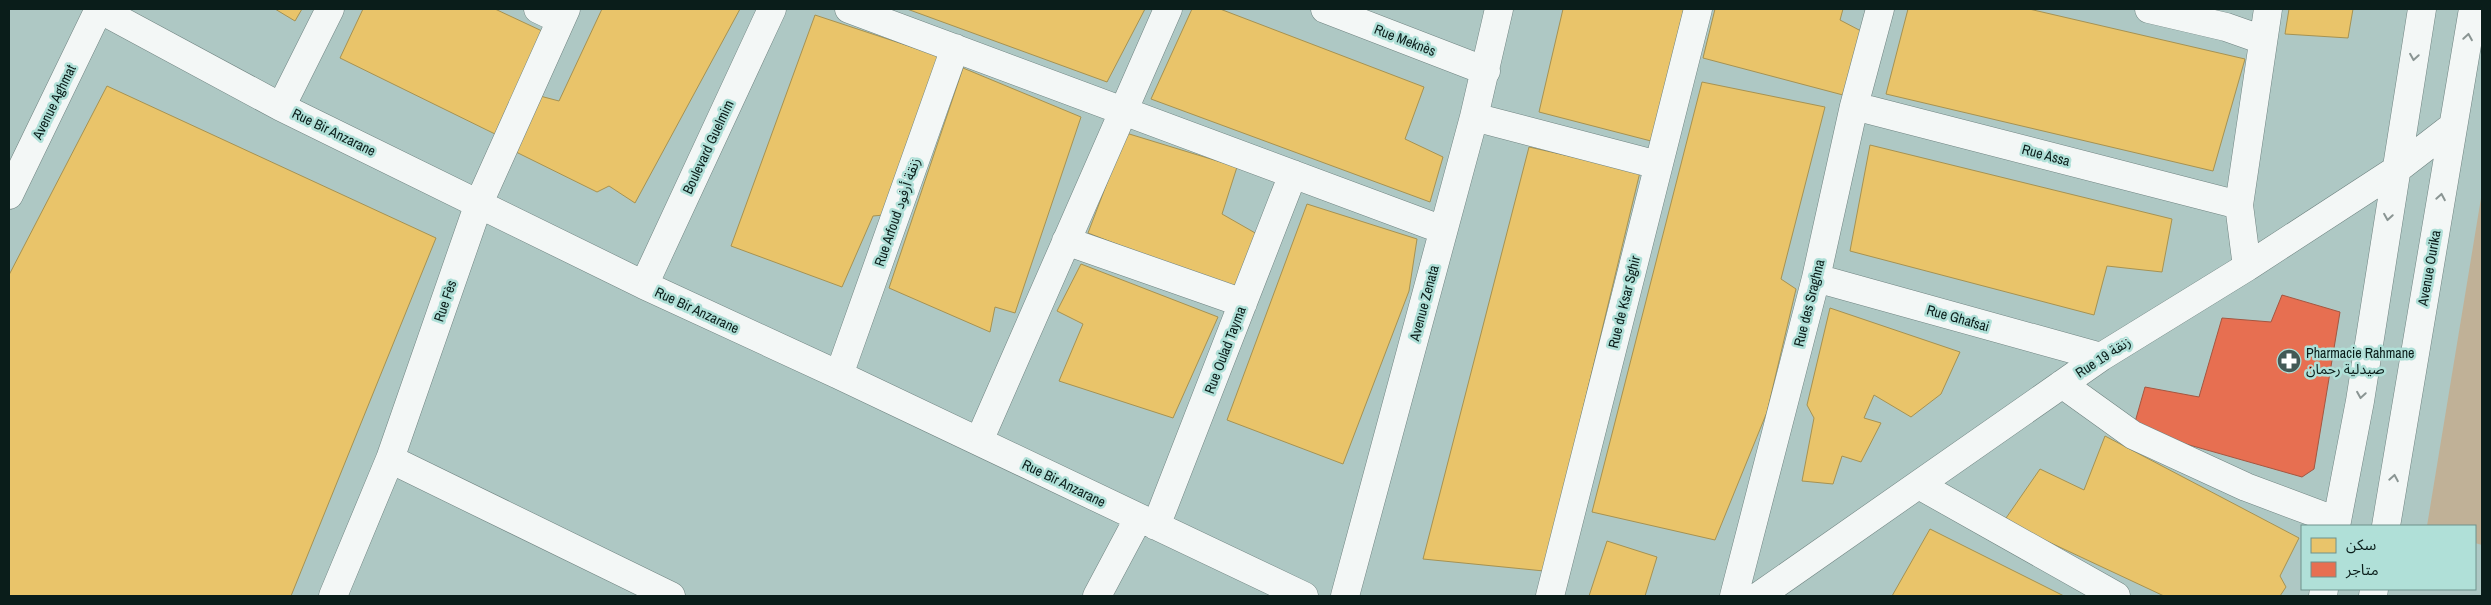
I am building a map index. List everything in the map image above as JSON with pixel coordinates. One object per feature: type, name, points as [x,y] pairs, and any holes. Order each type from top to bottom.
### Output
[{"type":"street","name":"Rue Bir Anzarane","points":[[99,9],[281,107],[644,285],[839,375],[1304,596]]},
{"type":"street","name":"Avenue Aghmat","points":[[9,195],[99,9]]},
{"type":"street","points":[[281,107],[330,9]]},
{"type":"street","name":"Boulevard Guelmim","points":[[644,285],[772,9]]},
{"type":"street","points":[[849,9],[1443,230]]},
{"type":"street","points":[[979,442],[1168,9]]},
{"type":"street","name":"Avenue Zenata","points":[[1345,596],[1474,117],[1499,9]]},
{"type":"street","name":"Rue de Ksar Sghir","points":[[1550,596],[1698,9]]},
{"type":"street","name":"Rue des Sraghna","points":[[1734,596],[1816,278],[1854,106],[1880,9]]},
{"type":"street","points":[[2149,9],[2226,27],[2263,40]]},
{"type":"street","points":[[2247,267],[2239,205],[2268,9]]},
{"type":"street","points":[[2062,384],[2133,435],[2246,487],[2336,524],[2360,401],[2422,9]]},
{"type":"street","name":"Avenue Ourika","points":[[2386,525],[2473,9]]},
{"type":"street","name":"Rue Meknès","points":[[1333,10],[1486,71]]},
{"type":"street","name":"Rue Fès","points":[[333,596],[390,459],[479,203],[555,12]]},
{"type":"street","name":"Rue Arfoud زنقة أرفود","points":[[839,375],[954,48]]},
{"type":"street","name":"Rue Assa","points":[[1854,106],[2239,205]]},
{"type":"street","points":[[1474,117],[1658,166]]},
{"type":"street","name":"Rue 19 زنقة","points":[[1766,595],[2101,357],[2247,267],[2396,170],[2453,126]]},
{"type":"street","name":"Rue Oulad Tayma","points":[[1096,596],[1147,522],[1243,303],[1293,174]]},
{"type":"street","points":[[1066,241],[1243,303]]},
{"type":"street","name":"Rue Ghafsai","points":[[1816,278],[2101,357]]},
{"type":"street","points":[[390,459],[671,596]]},
{"type":"street","points":[[1919,485],[2116,596]]},
{"type":"shaded area","points":[[2482,192],[2482,545],[2476,543],[2476,525],[2427,525]]},
{"type":"building: سكن","points":[[275,9],[302,9],[295,21]]},
{"type":"building: سكن","points":[[363,9],[495,9],[542,31],[495,134],[340,58]]},
{"type":"building: سكن","points":[[602,9],[740,9],[635,203],[609,186],[597,192],[516,152],[540,96],[559,101]]},
{"type":"building: سكن","points":[[907,9],[1145,9],[1107,82]]},
{"type":"building: سكن","points":[[1192,9],[1220,9],[1424,87],[1405,139],[1443,157],[1430,202],[1151,99]]},
{"type":"building: سكن","points":[[1563,9],[1684,9],[1651,141],[1539,112]]},
{"type":"building: سكن","points":[[1715,9],[1843,9],[1840,20],[1861,31],[1843,95],[1703,58]]},
{"type":"building: سكن","points":[[1908,9],[2029,9],[2245,59],[2213,171],[1886,94]]},
{"type":"building: سكن","points":[[2289,9],[2353,9],[2348,38],[2285,34]]},
{"type":"building: سكن","points":[[815,15],[939,56],[884,215],[873,216],[842,287],[731,246]]},
{"type":"building: سكن","points":[[963,68],[1081,117],[1015,313],[995,307],[990,332],[889,288]]},
{"type":"building: سكن","points":[[1702,82],[1825,107],[1781,279],[1796,289],[1767,412],[1715,540],[1592,512]]},
{"type":"building: سكن","points":[[107,86],[436,238],[291,596],[9,596],[9,275]]},
{"type":"building: سكن","points":[[1126,133],[1237,167],[1222,214],[1257,234],[1235,290],[1088,233]]},
{"type":"building: سكن","points":[[1870,145],[2172,219],[2162,272],[2107,266],[2094,315],[1850,251]]},
{"type":"building: سكن","points":[[1529,147],[1640,172],[1544,571],[1423,559]]},
{"type":"building: سكن","points":[[1307,204],[1417,239],[1409,291],[1343,464],[1227,420]]},
{"type":"building: سكن","points":[[1081,264],[1218,317],[1173,418],[1059,381],[1083,324],[1057,311]]},
{"type":"building: سكن","points":[[1830,308],[1960,352],[1941,394],[1911,417],[1874,395],[1864,418],[1881,423],[1861,462],[1842,456],[1833,484],[1802,481],[1814,418],[1807,405]]},
{"type":"building: سكن","points":[[2105,436],[2299,538],[2280,576],[2286,587],[2280,596],[2164,596],[2004,521],[2040,469],[2084,490]]},
{"type":"building: سكن","points":[[1930,529],[2064,596],[1892,596]]},
{"type":"building: سكن","points":[[1607,541],[1657,557],[1645,596],[1589,596]]},
{"type":"building: متاجر","points":[[2282,295],[2340,312],[2314,469],[2302,477],[2133,429],[2145,387],[2199,397],[2222,318],[2271,322]]},
{"type":"place","name":"Pharmacie Rahmane صيدلية رحمان","points":[[2289,361]]}]
